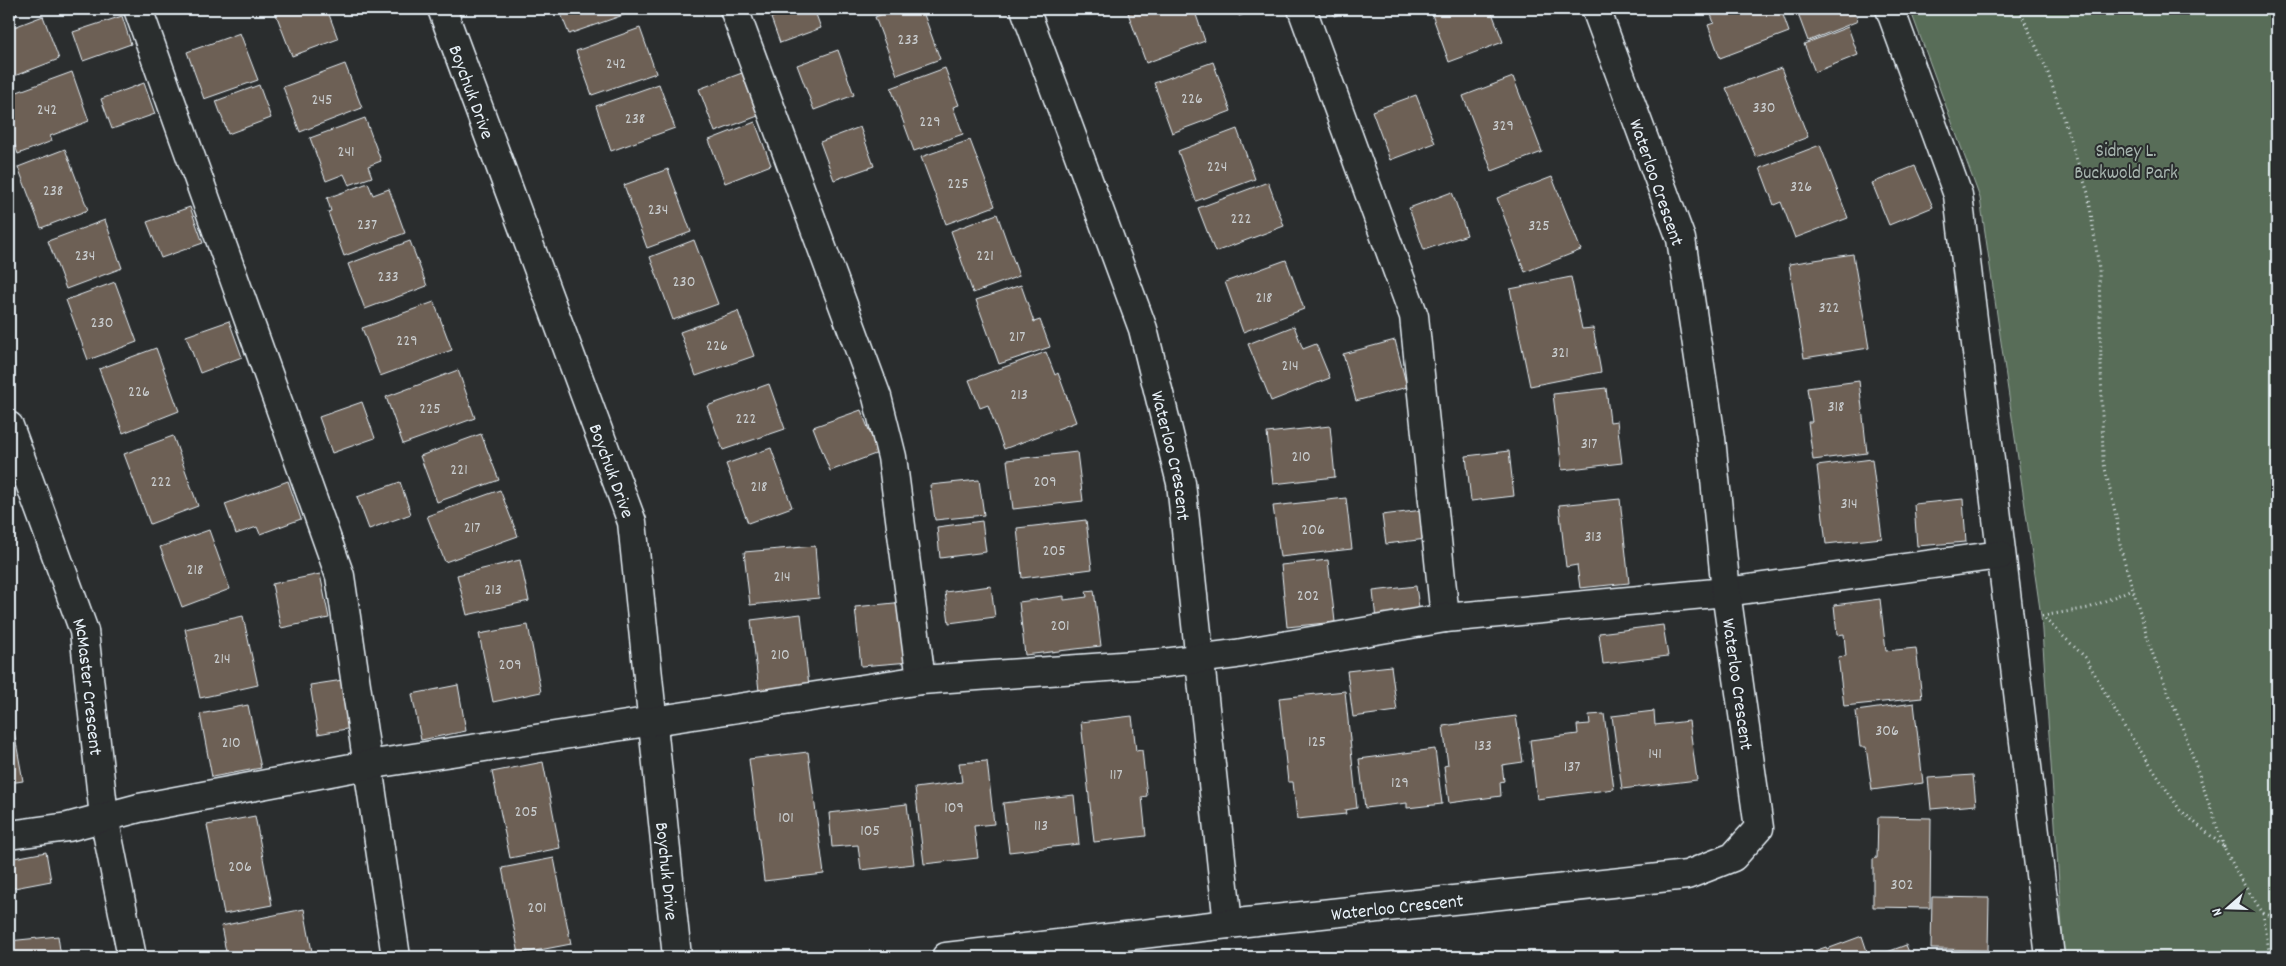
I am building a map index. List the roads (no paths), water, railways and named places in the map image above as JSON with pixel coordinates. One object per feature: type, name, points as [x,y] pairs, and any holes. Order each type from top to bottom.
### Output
[{"type":"street","points":[[138,9],[340,576],[396,957]]},
{"type":"street","name":"Boychuk Drive","points":[[442,9],[632,522],[677,957]]},
{"type":"street","points":[[734,9],[877,397],[892,457],[921,680]]},
{"type":"street","name":"Waterloo Crescent","points":[[1024,9],[1143,329],[1180,483],[1228,924]]},
{"type":"street","points":[[1302,9],[1414,316],[1445,618]]},
{"type":"street","name":"Waterloo Crescent","points":[[946,957],[1687,874],[1733,857],[1759,828],[1726,592],[1711,438],[1681,239],[1596,9]]},
{"type":"street","points":[[1890,9],[1958,195],[2050,957]]},
{"type":"street","name":"McMaster Crescent","points":[[9,426],[84,631],[104,818],[132,957]]},
{"type":"street","points":[[9,836],[68,827],[139,808],[367,764],[921,680],[1198,658],[1445,618],[1726,592],[2000,555]]},
{"type":"park label","name":"Sidney L. Buckwold Park","points":[[2126,160]]}]
